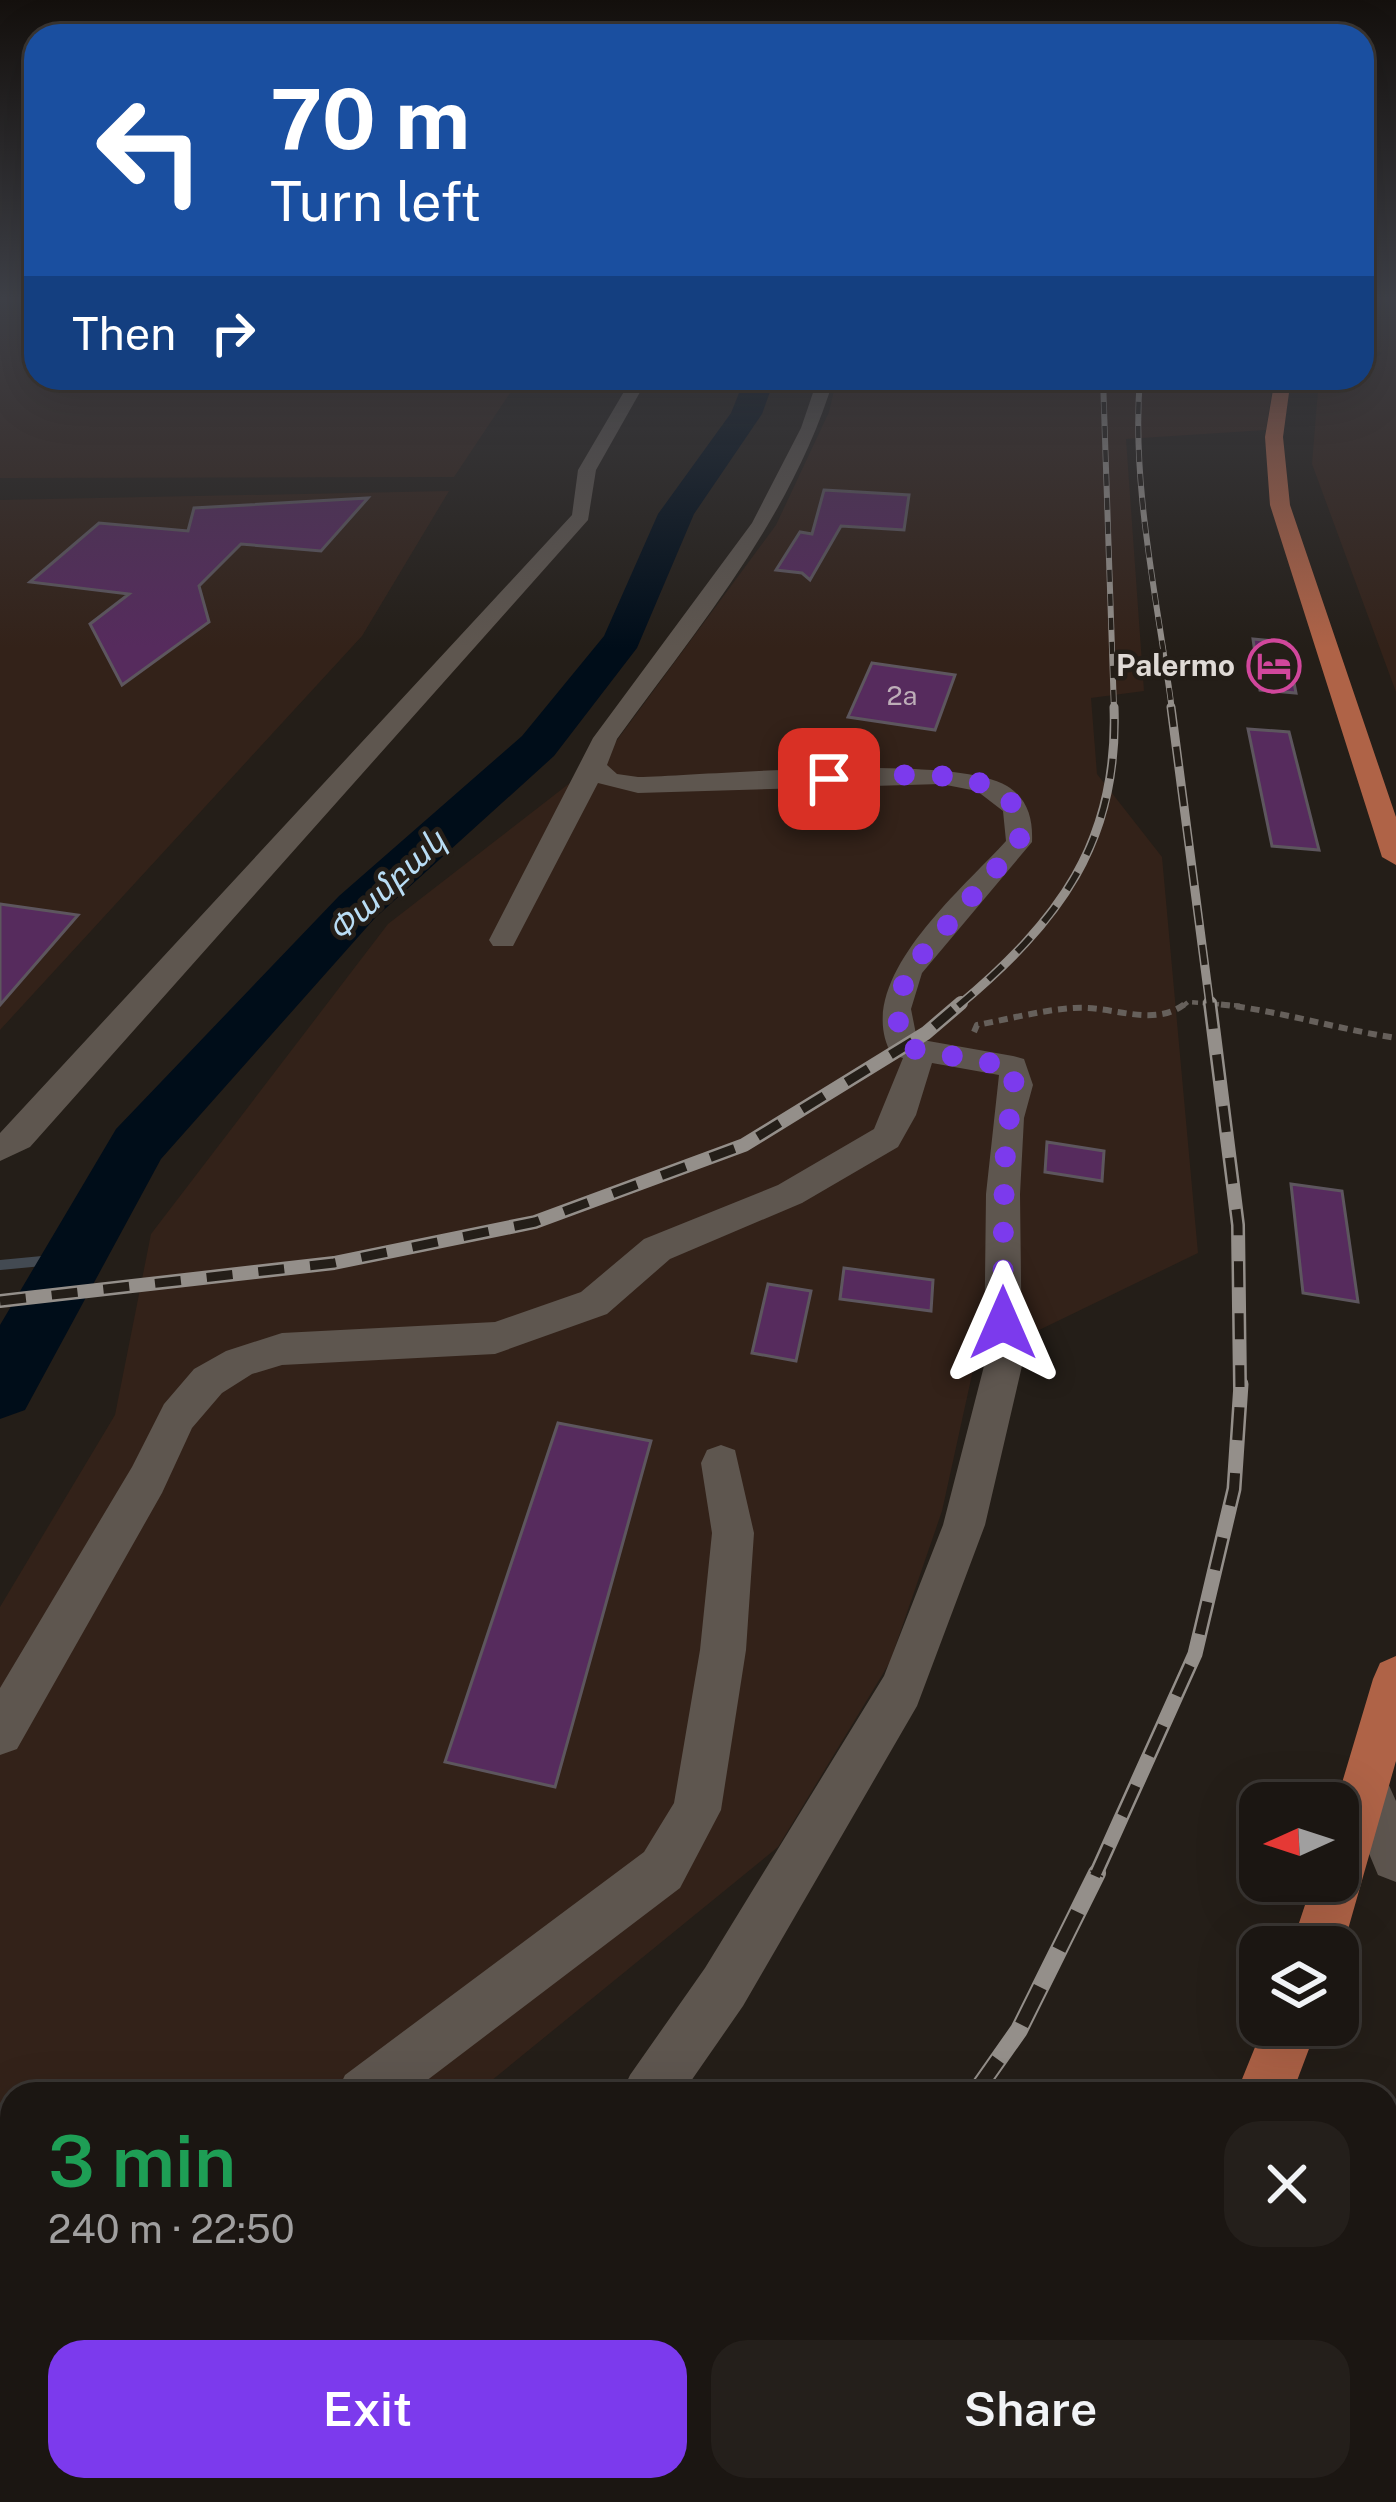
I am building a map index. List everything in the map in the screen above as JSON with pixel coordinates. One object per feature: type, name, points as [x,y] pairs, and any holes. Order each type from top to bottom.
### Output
[{"type":"main road","points":[[1277,415],[1274,437],[1280,505],[1396,857]]},
{"type":"main road","points":[[1359,1812],[1396,1679]]},
{"type":"main road","points":[[1269,2082],[1283,2046]]},
{"type":"street","points":[[0,1149],[18,1138],[581,516],[587,470],[619,415]]},
{"type":"street","points":[[503,940],[615,725],[757,530],[812,415]]},
{"type":"street","points":[[595,766],[609,780],[638,785],[941,776],[1002,791],[1020,815],[1019,842],[908,971],[896,1009],[903,1047],[921,1054],[1012,1067],[1017,1084],[1007,1118],[1003,1194],[1003,1366],[964,1525],[901,1690],[724,1987],[657,2082]]},
{"type":"street","points":[[0,1732],[147,1480],[178,1416],[208,1381],[240,1362],[282,1349],[495,1339],[594,1303],[657,1249],[790,1194],[851,1163],[886,1138],[900,1115],[908,1078],[921,1054]]},
{"type":"street","points":[[380,2082],[662,1870],[698,1810],[723,1649],[733,1533],[721,1463]]},
{"type":"street","points":[[1366,1789],[1396,1857]]},
{"type":"path","points":[[962,1057],[977,1025],[1074,1008],[1148,1017],[1172,1015],[1188,1002],[1264,1008],[1343,1030],[1396,1038]]},
{"type":"shaded area","points":[[0,415],[495,415],[454,477],[0,478]]},
{"type":"shaded area","points":[[828,415],[1268,415],[1266,430],[1126,439],[1144,691],[1091,698],[1097,774],[1162,857],[1198,1253],[975,1361],[942,1511],[890,1662],[778,1847],[490,2082],[0,2082],[0,1607],[115,1415],[151,1234],[388,924],[606,755],[776,525]]},
{"type":"shaded area","points":[[1316,415],[1396,415],[1396,692],[1312,464]]},
{"type":"shaded area","points":[[449,491],[362,636],[0,1030],[0,500]]},
{"type":"building","points":[[824,490],[909,495],[904,530],[841,526],[810,580],[802,573],[776,570],[800,532],[812,534]]},
{"type":"building","points":[[368,498],[321,551],[241,544],[199,586],[209,622],[122,685],[90,624],[129,594],[30,582],[99,523],[188,531],[194,508]]},
{"type":"building","name":"Palermo","points":[[1253,639],[1286,642],[1296,693],[1260,690]]},
{"type":"building","points":[[872,663],[955,675],[935,730],[848,717]]},
{"type":"building","points":[[1248,729],[1289,732],[1319,850],[1272,846]]},
{"type":"building","points":[[0,904],[78,915],[0,1005]]},
{"type":"building","points":[[1047,1142],[1104,1151],[1102,1181],[1045,1172]]},
{"type":"building","points":[[1291,1184],[1342,1191],[1358,1302],[1303,1293]]},
{"type":"building","points":[[844,1268],[933,1280],[931,1311],[840,1299]]},
{"type":"building","points":[[768,1284],[811,1291],[796,1361],[752,1353]]},
{"type":"building","points":[[558,1423],[651,1441],[555,1787],[445,1762]]},
{"type":"waterway","name":"Փամբակ","points":[[0,1389],[138,1145],[357,907],[538,746],[623,639],[676,514],[745,415]]},
{"type":"waterway","points":[[0,1265],[74,1258]]},
{"type":"railway","points":[[1104,415],[1114,709]]},
{"type":"railway","points":[[1138,415],[1142,502],[1172,710]]},
{"type":"railway","points":[[1171,707],[1210,1006]]},
{"type":"railway","points":[[958,1006],[1025,943],[1075,876],[1106,799],[1114,709]]},
{"type":"railway","points":[[0,1301],[334,1263],[535,1222],[744,1145],[926,1033],[961,1003]]},
{"type":"railway","points":[[1210,1003],[1238,1225],[1240,1387]]},
{"type":"railway","points":[[1095,1876],[1195,1654],[1234,1489],[1241,1384]]},
{"type":"railway","points":[[982,2082],[1019,2030],[1097,1873]]},
{"type":"place","name":"Palermo","points":[[1274,666]]},
{"type":"route","points":[[829,779],[964,779],[1002,791],[1020,815],[1019,842],[908,971],[896,1009],[903,1047],[921,1054],[989,1060],[1012,1067],[1017,1084],[1007,1118],[1003,1323]]}]
